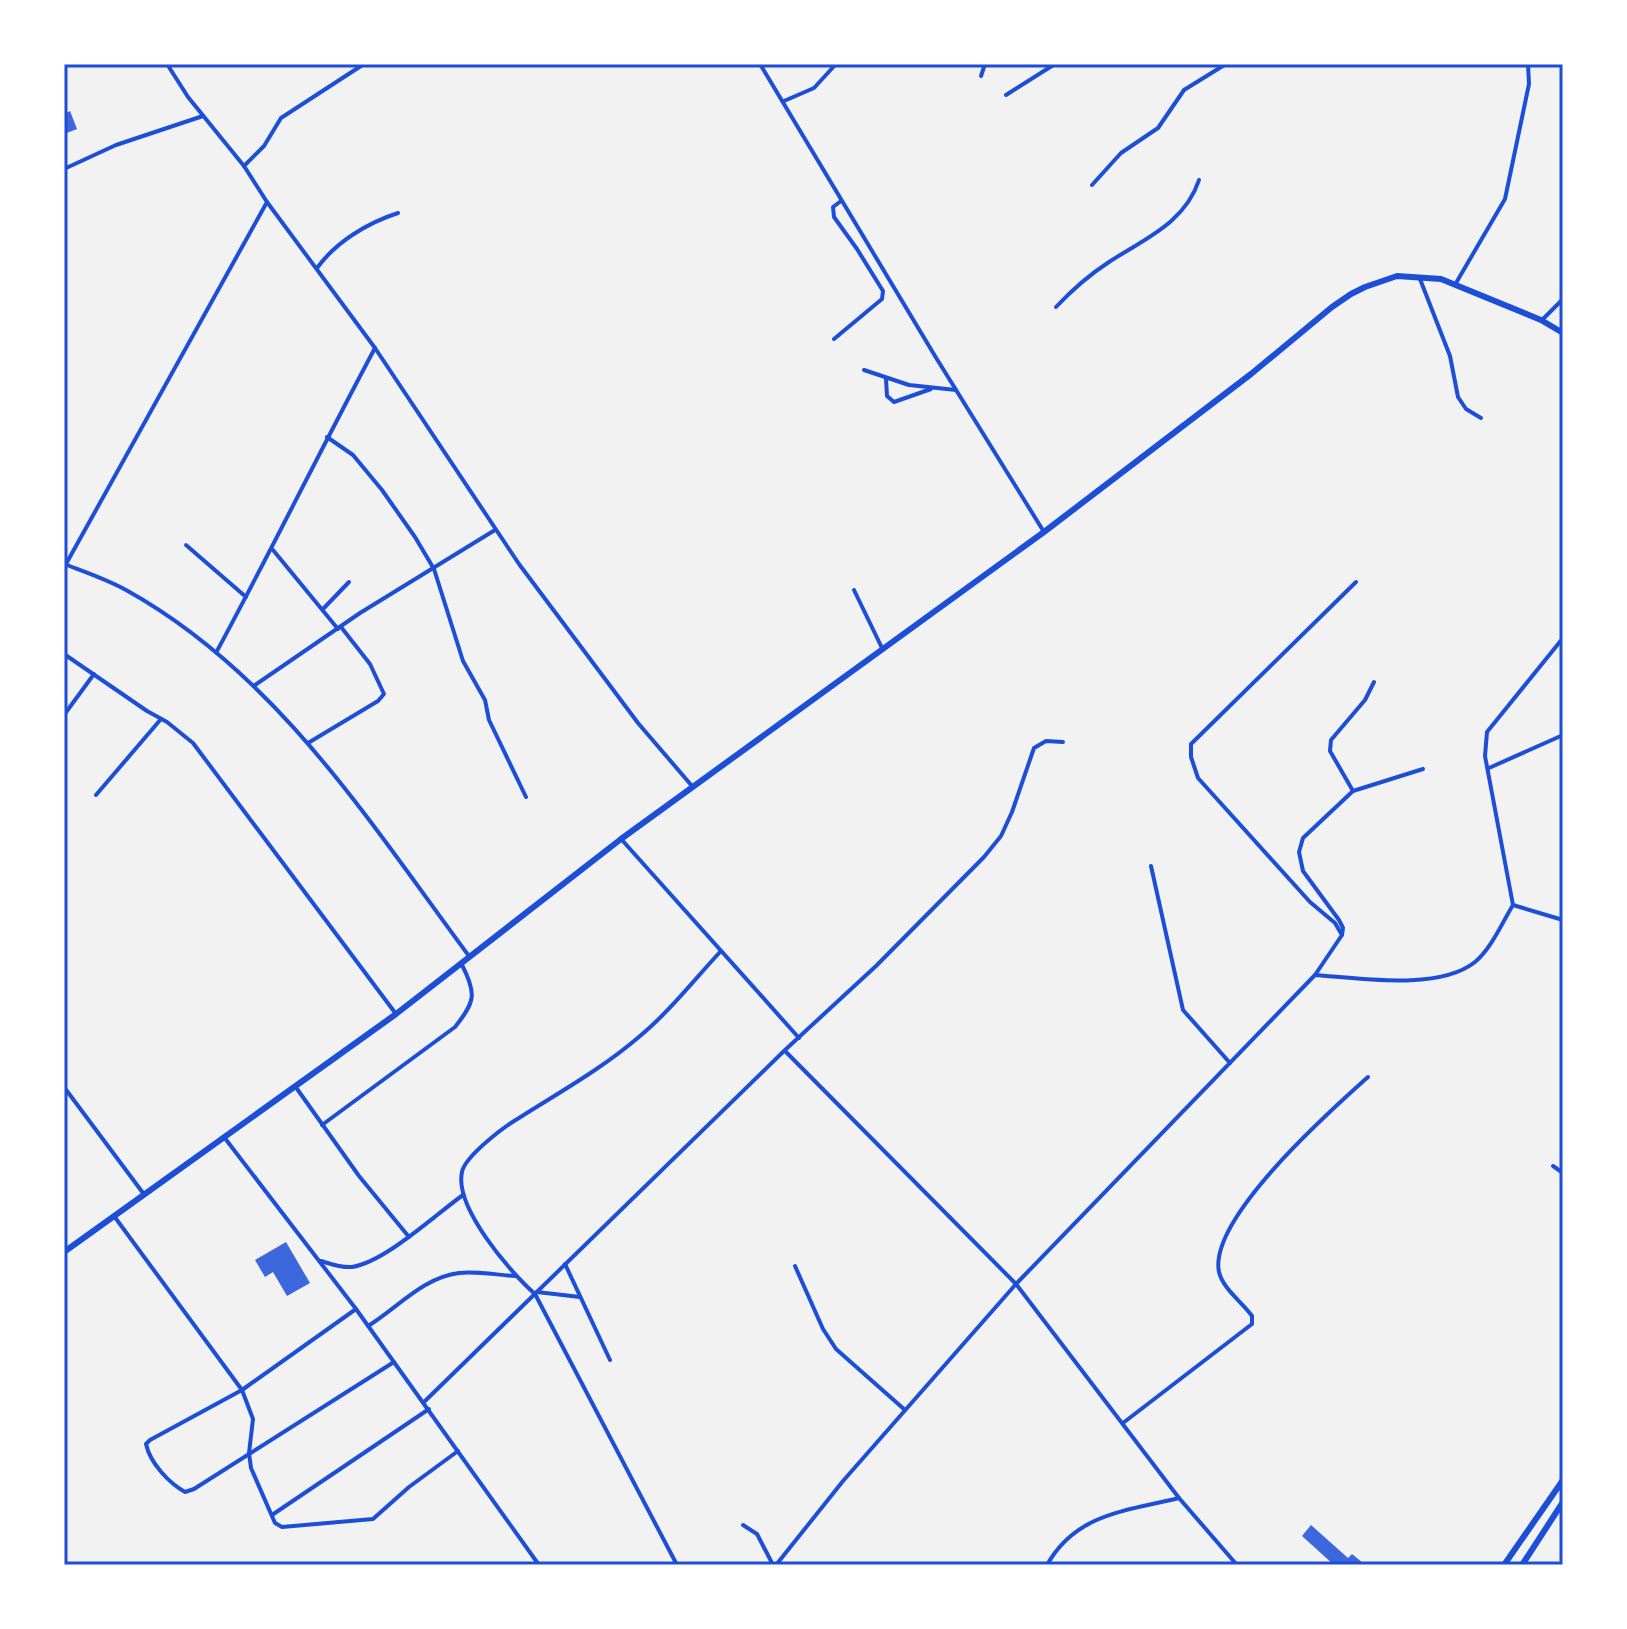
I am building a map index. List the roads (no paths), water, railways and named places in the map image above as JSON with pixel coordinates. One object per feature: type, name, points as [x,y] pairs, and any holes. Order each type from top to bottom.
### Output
[{"type":"main road","points":[[64,1252],[396,1014],[621,839],[1044,532],[1251,374],[1332,307],[1365,287],[1397,276],[1419,277],[1456,283],[1541,320],[1563,333]]},
{"type":"main road","points":[[1504,1565],[1563,1480]]},
{"type":"main road","points":[[1522,1565],[1563,1502]]},
{"type":"street","points":[[167,64],[375,348],[495,530],[638,723],[693,787]]},
{"type":"street","points":[[244,166],[264,146],[281,118],[364,64]]},
{"type":"street","points":[[760,64],[1044,532]]},
{"type":"street","points":[[783,102],[814,88],[836,64]]},
{"type":"street","points":[[981,76],[985,64]]},
{"type":"street","points":[[1006,95],[1055,64]]},
{"type":"street","points":[[1092,185],[1121,153],[1158,128],[1184,90],[1226,64]]},
{"type":"street","points":[[1456,283],[1505,199],[1529,84],[1528,64]]},
{"type":"street","points":[[64,169],[116,145],[204,116]]},
{"type":"street","points":[[1056,307],[1077,285],[1178,215],[1193,198],[1199,180]]},
{"type":"street","points":[[834,339],[882,299],[883,291],[834,217],[833,207],[841,201]]},
{"type":"street","points":[[267,202],[65,564],[127,590],[217,652],[255,685],[308,743],[471,958]]},
{"type":"street","points":[[317,268],[364,227],[398,213]]},
{"type":"street","points":[[1419,277],[1450,356],[1458,397],[1466,409],[1481,418]]},
{"type":"street","points":[[1541,320],[1563,299]]},
{"type":"street","points":[[217,652],[273,550],[327,437],[375,348]]},
{"type":"street","points":[[864,370],[909,385],[956,390]]},
{"type":"street","points":[[886,379],[887,396],[894,402],[933,388]]},
{"type":"street","points":[[327,437],[353,455],[382,490],[434,569],[463,661],[485,700],[489,720],[526,797]]},
{"type":"street","points":[[255,685],[495,530]]},
{"type":"street","points":[[186,545],[246,597]]},
{"type":"street","points":[[273,550],[370,664],[384,694],[378,701],[308,743]]},
{"type":"street","points":[[323,609],[349,582]]},
{"type":"street","points":[[1342,935],[1335,923],[1310,902],[1198,778],[1191,757],[1191,744],[1356,582]]},
{"type":"street","points":[[854,590],[882,648]]},
{"type":"street","points":[[1315,975],[1374,982],[1458,973],[1480,956],[1513,905],[1487,769],[1487,732],[1563,638]]},
{"type":"street","points":[[64,654],[193,743],[396,1014]]},
{"type":"street","points":[[64,715],[94,674]]},
{"type":"street","points":[[1353,791],[1330,751],[1331,740],[1365,700],[1374,682]]},
{"type":"street","points":[[96,795],[161,719]]},
{"type":"street","points":[[1487,769],[1563,735]]},
{"type":"street","points":[[424,1402],[984,857],[1001,836],[1034,748],[1046,741],[1063,742]]},
{"type":"street","points":[[743,1525],[757,1534],[774,1565],[1016,1284],[1315,975],[1342,935],[1343,928],[1303,871],[1299,852],[1303,838],[1353,791],[1423,769]]},
{"type":"street","points":[[621,839],[799,1038]]},
{"type":"street","points":[[1151,866],[1183,1010],[1230,1063]]},
{"type":"street","points":[[1513,905],[1563,920]]},
{"type":"street","points":[[677,1565],[536,1293],[515,1276],[475,1219],[463,1195],[462,1170],[507,1125],[605,1064],[643,1035],[720,952]]},
{"type":"street","points":[[322,1125],[455,1027],[470,1008],[473,987],[462,965]]},
{"type":"street","points":[[785,1050],[1016,1284],[1179,1498],[1237,1565]]},
{"type":"street","points":[[1122,1423],[1252,1324],[1252,1316],[1220,1275],[1218,1257],[1243,1209],[1303,1136],[1368,1077]]},
{"type":"street","points":[[295,1086],[381,1205],[409,1237]]},
{"type":"street","points":[[64,1087],[143,1193]]},
{"type":"street","points":[[224,1137],[356,1309],[539,1565]]},
{"type":"street","points":[[1553,1166],[1563,1173]]},
{"type":"street","points":[[319,1260],[342,1267],[364,1264],[409,1237],[463,1195]]},
{"type":"street","points":[[114,1215],[242,1390],[253,1419],[249,1453],[251,1468],[275,1523],[282,1527],[373,1519],[409,1487],[458,1451]]},
{"type":"street","points":[[565,1264],[610,1360]]},
{"type":"street","points":[[795,1266],[823,1329],[836,1349],[905,1410]]},
{"type":"street","points":[[368,1326],[429,1282],[446,1275],[462,1272],[515,1276]]},
{"type":"street","points":[[536,1293],[580,1297]]},
{"type":"street","points":[[356,1309],[242,1390],[150,1440],[146,1444],[154,1462],[185,1492],[394,1362]]},
{"type":"street","points":[[272,1515],[429,1409]]},
{"type":"street","points":[[1047,1565],[1058,1545],[1094,1520],[1179,1498]]}]
